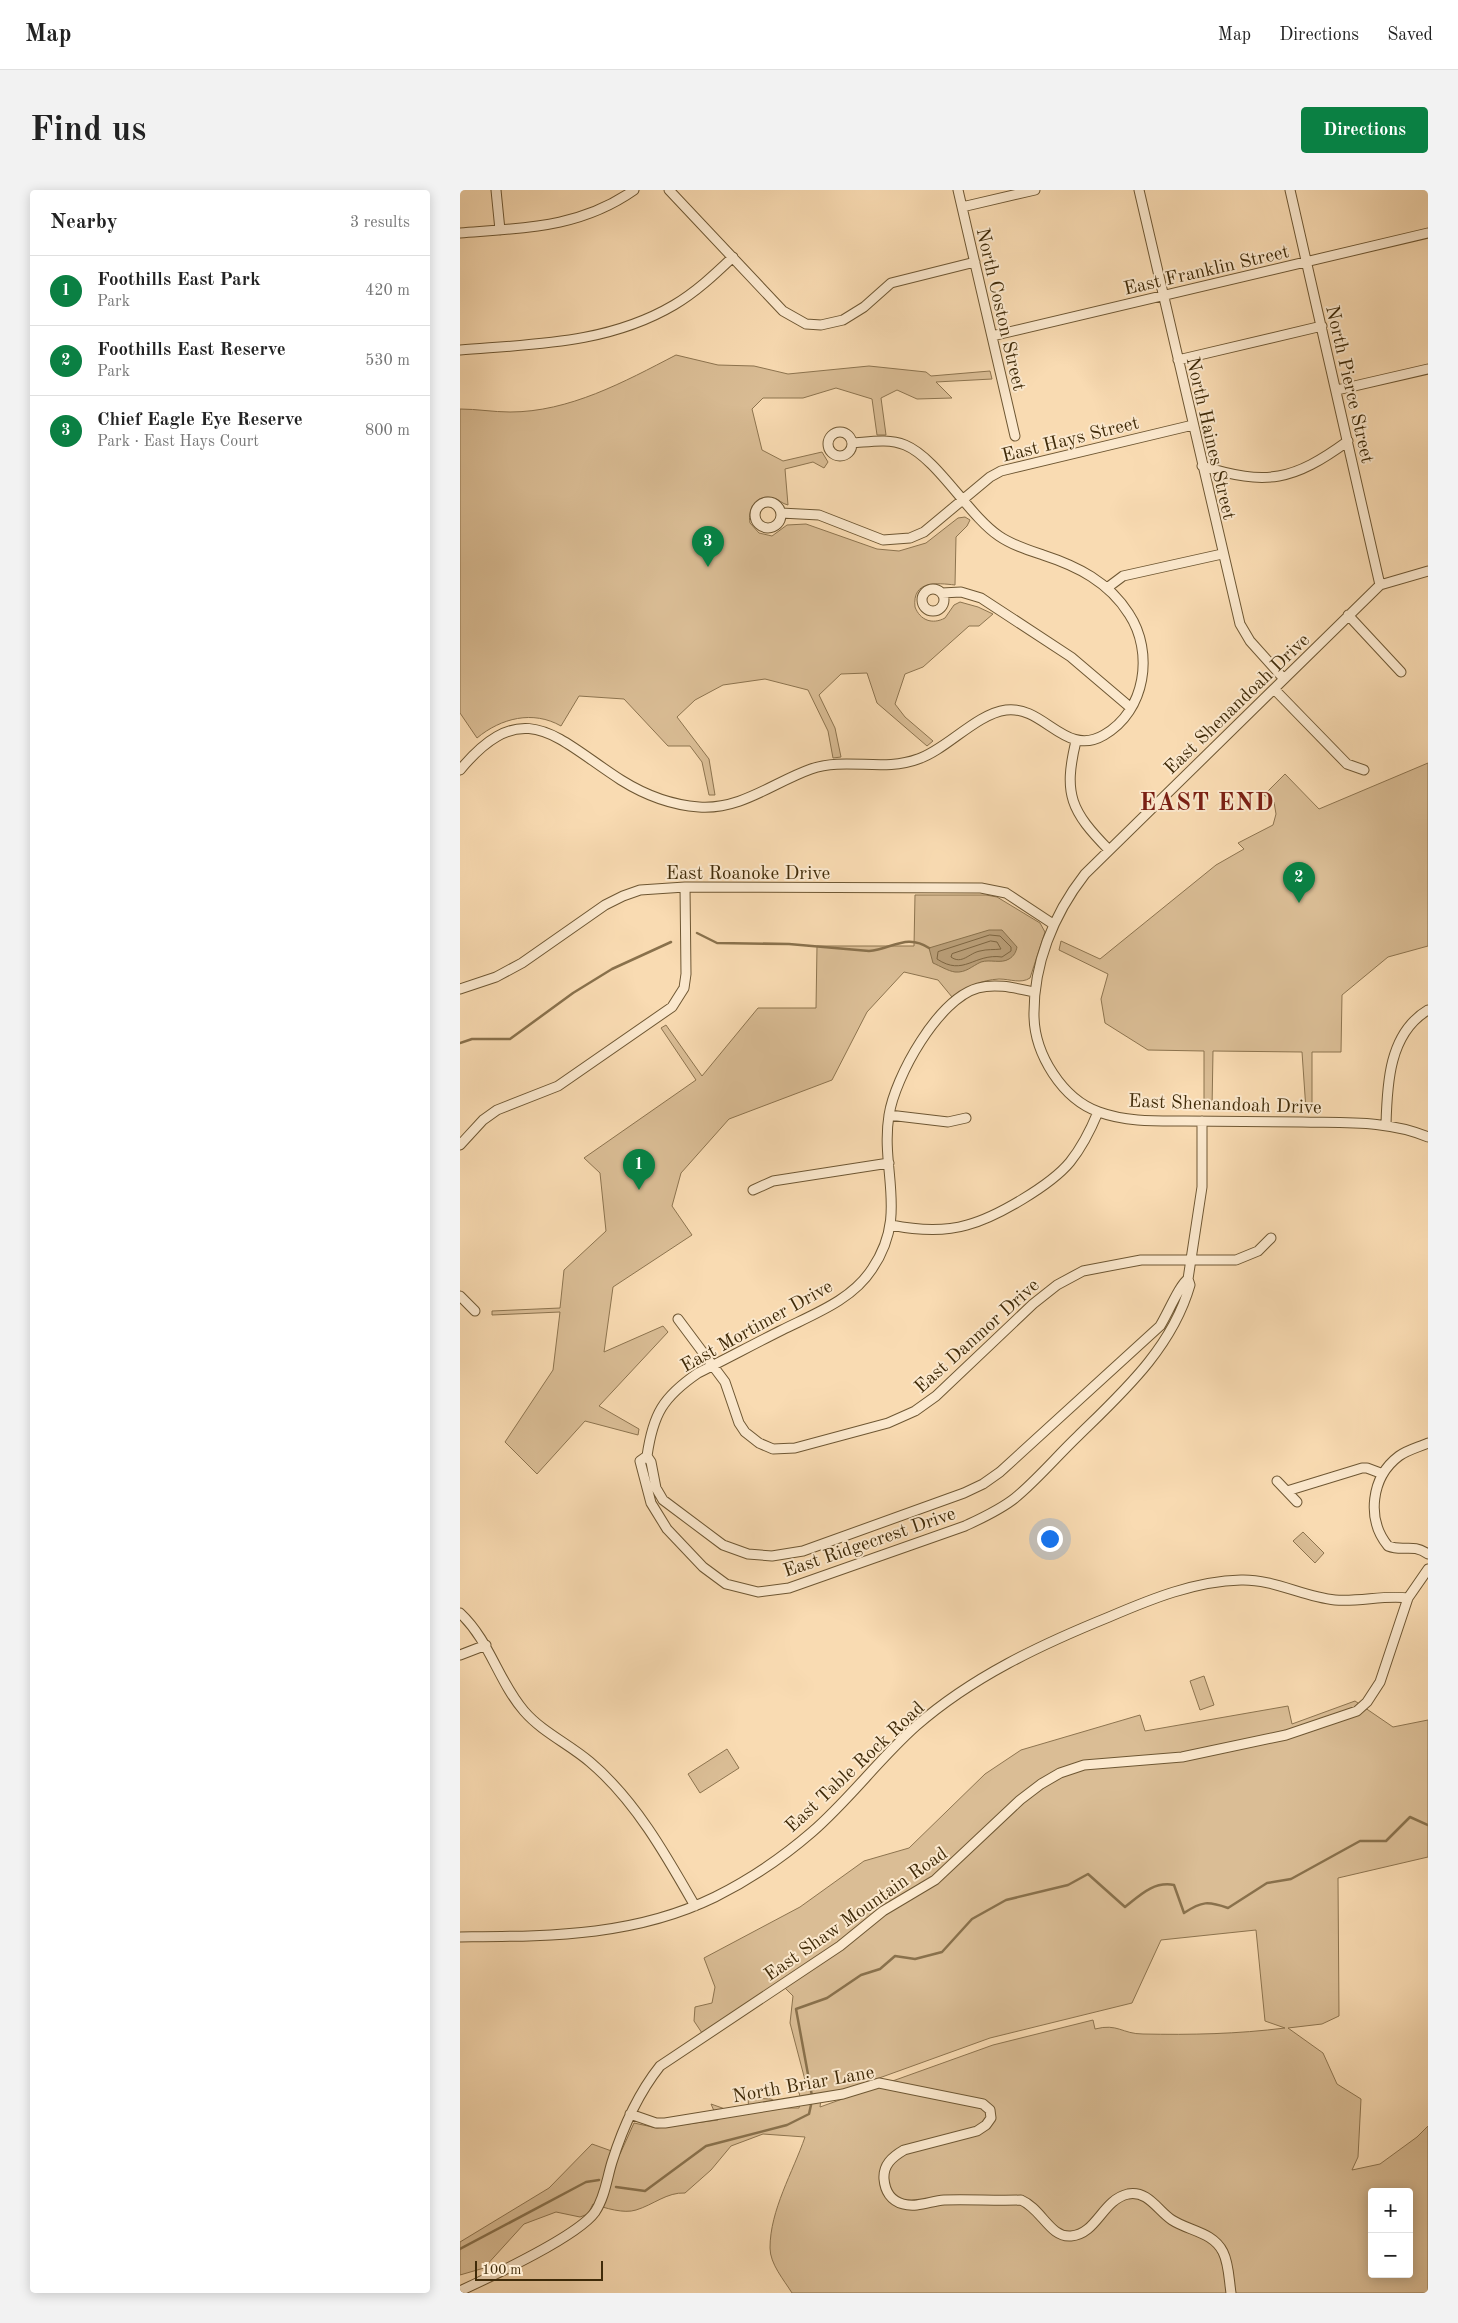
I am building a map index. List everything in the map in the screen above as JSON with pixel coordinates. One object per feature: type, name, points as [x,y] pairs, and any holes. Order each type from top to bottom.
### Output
[{"type":"street","points":[[496,190],[500,230]]},
{"type":"street","points":[[460,234],[546,226],[582,218],[615,203],[634,190]]},
{"type":"street","points":[[669,190],[783,311],[806,324],[821,325],[843,320],[864,307],[891,283],[975,262]]},
{"type":"street","name":"North Coston Street","points":[[958,190],[1015,436]]},
{"type":"street","points":[[962,208],[1035,190]]},
{"type":"street","name":"North Haines Street","points":[[1138,190],[1222,554],[1244,633],[1284,678]]},
{"type":"street","name":"North Pierce Street","points":[[1290,190],[1348,441],[1362,514],[1380,585]]},
{"type":"street","name":"East Franklin Street","points":[[992,336],[1428,233]]},
{"type":"street","points":[[460,350],[582,340],[631,326],[660,313],[686,297],[733,258]]},
{"type":"street","points":[[1178,360],[1322,326]]},
{"type":"street","points":[[1336,390],[1428,369]]},
{"type":"street","name":"East Hays Street","points":[[781,513],[819,515],[872,537],[894,541],[910,538],[924,532],[990,477],[1012,467],[1192,425]]},
{"type":"street","points":[[460,770],[491,739],[508,731],[525,728],[541,730],[559,737],[642,793],[668,802],[701,808],[747,800],[813,768],[839,765],[898,765],[921,759],[980,721],[1006,710],[1032,714],[1058,733],[1076,741],[1091,741],[1103,736],[1118,724],[1131,708],[1142,679],[1143,647],[1132,617],[1106,588],[1076,567],[1001,538],[925,460],[906,445],[884,440],[852,443]]},
{"type":"street","points":[[1202,466],[1251,479],[1269,478],[1305,468],[1326,457],[1348,441]]},
{"type":"street","points":[[1106,588],[1123,576],[1222,554]]},
{"type":"street","name":"East Shenandoah Drive","points":[[1428,571],[1380,585],[1109,850],[1075,886],[1053,924],[1034,992],[1034,1024],[1038,1042],[1046,1062],[1068,1090],[1098,1112],[1140,1120],[1386,1125],[1428,1137]]},
{"type":"street","points":[[942,593],[961,592],[981,598],[1071,657],[1131,708]]},
{"type":"street","points":[[1348,615],[1401,672]]},
{"type":"street","points":[[1274,689],[1347,764],[1364,770]]},
{"type":"street","points":[[1076,741],[1070,768],[1072,798],[1085,825],[1109,850]]},
{"type":"street","points":[[460,1145],[483,1120],[497,1110],[558,1086],[672,1007],[684,988],[686,974],[685,887]]},
{"type":"street","name":"East Roanoke Drive","points":[[460,989],[496,977],[522,963],[605,905],[640,890],[685,887],[981,888],[1006,893],[1053,924]]},
{"type":"street","name":"East Mortimer Drive","points":[[647,1456],[651,1426],[663,1405],[679,1386],[712,1366],[830,1306],[854,1290],[872,1270],[885,1246],[892,1225],[889,1115],[899,1081],[909,1060],[930,1030],[957,1000],[975,989],[993,985],[1034,992]]},
{"type":"street","points":[[1386,1125],[1391,1064],[1401,1036],[1415,1019],[1428,1010]]},
{"type":"street","points":[[892,1225],[908,1229],[936,1230],[968,1225],[1023,1199],[1048,1183],[1069,1163],[1079,1150],[1098,1112]]},
{"type":"street","points":[[889,1115],[948,1122],[966,1118]]},
{"type":"street","name":"East Ridgecrest Drive","points":[[1188,1279],[1182,1282],[1171,1309],[1160,1326],[1000,1472],[964,1493],[803,1551],[772,1556],[748,1554],[723,1545],[663,1500],[656,1488],[651,1462],[647,1456],[640,1461],[643,1478],[657,1516],[704,1567],[726,1584],[758,1592],[789,1588],[965,1526],[990,1514],[1015,1498],[1133,1382],[1152,1359],[1179,1316],[1190,1285],[1188,1279],[1202,1187],[1202,1121]]},
{"type":"street","points":[[753,1190],[773,1181],[889,1163]]},
{"type":"street","name":"East Danmor Drive","points":[[678,1319],[725,1382],[735,1414],[745,1432],[759,1443],[773,1449],[796,1448],[888,1423],[915,1411],[936,1396],[1033,1304],[1056,1285],[1083,1272],[1141,1260],[1236,1260],[1258,1251],[1271,1238]]},
{"type":"street","points":[[460,1296],[475,1311]]},
{"type":"street","points":[[1428,1443],[1400,1455],[1383,1474],[1376,1489],[1373,1504],[1374,1516],[1382,1539],[1388,1546],[1395,1548],[1412,1546],[1428,1554]]},
{"type":"street","points":[[1287,1491],[1362,1468],[1383,1474]]},
{"type":"street","points":[[1277,1481],[1297,1502]]},
{"type":"street","name":"East Shaw Mountain Road","points":[[460,2291],[563,2237],[588,2220],[595,2212],[604,2194],[616,2151],[630,2114],[647,2082],[660,2066],[840,1946],[883,1911],[936,1880],[1020,1800],[1060,1773],[1084,1765],[1182,1757],[1286,1735],[1357,1711],[1367,1702],[1380,1682],[1408,1598],[1428,1569]]},
{"type":"street","name":"East Table Rock Road","points":[[460,1937],[593,1933],[639,1924],[694,1906],[767,1867],[813,1831],[917,1725],[964,1690],[1015,1659],[1068,1634],[1162,1595],[1216,1582],[1244,1580],[1334,1600],[1380,1599],[1391,1596],[1408,1598]]},
{"type":"street","points":[[460,1613],[486,1644],[513,1696],[525,1712],[590,1761],[623,1796],[676,1874],[694,1906]]},
{"type":"street","points":[[460,1655],[486,1644]]},
{"type":"street","name":"North Briar Lane","points":[[630,2114],[656,2124],[665,2123],[843,2094],[879,2083],[983,2104],[990,2110],[991,2118],[982,2128],[904,2150],[894,2156],[885,2166],[884,2178],[886,2190],[891,2199],[913,2206],[944,2200],[1021,2200],[1032,2205],[1052,2230],[1061,2236],[1072,2236],[1090,2228],[1109,2204],[1119,2197],[1129,2194],[1141,2194],[1152,2201],[1172,2220],[1208,2236],[1223,2251],[1227,2262],[1231,2293]]},
{"type":"shaded area","points":[[676,355],[718,365],[754,366],[788,374],[869,366],[926,372],[931,376],[990,371],[992,379],[936,382],[952,398],[917,399],[897,390],[881,398],[886,435],[877,435],[872,399],[836,388],[803,398],[763,398],[752,409],[762,450],[783,461],[822,452],[828,462],[824,468],[813,462],[785,469],[788,505],[767,497],[754,503],[749,518],[750,523],[759,533],[772,536],[787,525],[806,524],[877,549],[899,551],[926,543],[958,518],[965,517],[970,520],[956,537],[955,585],[927,585],[917,592],[915,607],[923,618],[931,621],[945,618],[954,605],[960,602],[993,614],[979,626],[969,626],[923,667],[905,674],[895,704],[905,717],[933,741],[927,746],[877,703],[867,673],[841,674],[819,695],[835,728],[841,757],[833,758],[828,731],[808,690],[765,679],[723,685],[695,700],[677,717],[709,759],[715,795],[709,795],[702,762],[690,746],[668,746],[624,699],[579,696],[561,726],[539,718],[518,718],[496,725],[477,738],[460,713],[460,409],[510,412],[554,407],[596,394]]},
{"type":"shaded area","points":[[1428,763],[1428,946],[1388,957],[1342,995],[1341,1052],[1312,1052],[1312,1110],[1306,1110],[1302,1052],[1213,1051],[1212,1109],[1204,1109],[1204,1051],[1148,1050],[1105,1023],[1101,999],[1108,974],[1059,950],[1061,941],[1100,959],[1216,865],[1244,849],[1238,843],[1273,825],[1276,814],[1274,802],[1264,795],[1285,774],[1319,809]]},
{"type":"shaded area","points":[[915,895],[986,895],[997,897],[1040,923],[1045,932],[1030,978],[1019,981],[999,979],[980,982],[952,997],[938,980],[904,972],[867,1012],[832,1080],[729,1119],[681,1173],[672,1206],[692,1235],[613,1287],[604,1352],[663,1326],[668,1332],[599,1406],[639,1429],[638,1435],[585,1421],[537,1474],[505,1442],[553,1370],[560,1312],[492,1315],[492,1311],[560,1308],[564,1270],[606,1231],[600,1173],[584,1158],[696,1080],[661,1028],[666,1025],[702,1076],[758,1008],[816,1008],[817,946],[914,946]]},
{"type":"shaded area","points":[[1303,1532],[1324,1553],[1315,1563],[1293,1541]]},
{"type":"shaded area","points":[[1204,1676],[1214,1705],[1200,1710],[1190,1681]]},
{"type":"shaded area","points":[[1355,1701],[1393,1727],[1428,1720],[1428,1857],[1338,1878],[1339,2016],[1322,2024],[1288,2028],[1323,2053],[1337,2084],[1361,2099],[1358,2157],[1352,2170],[1380,2164],[1417,2137],[1428,2126],[1428,2293],[792,2293],[772,2260],[770,2248],[771,2234],[778,2205],[805,2137],[763,2134],[731,2146],[711,2170],[685,2193],[678,2193],[660,2199],[631,2211],[614,2210],[593,2204],[588,2214],[580,2217],[556,2212],[524,2224],[484,2268],[460,2275],[460,2242],[549,2188],[592,2144],[620,2154],[634,2123],[657,2128],[718,2120],[711,2104],[742,2115],[749,2113],[748,2098],[771,2099],[787,2108],[799,2108],[801,2100],[798,2089],[805,2080],[790,2023],[793,1996],[779,1982],[702,2033],[694,2021],[695,2007],[712,2003],[715,1987],[704,1958],[800,1907],[864,1861],[909,1848],[985,1774],[1021,1750],[1140,1715],[1145,1731],[1288,1706],[1292,1724]],"holes":[[[1256,1930],[1265,2021],[1285,2028],[1214,2034],[1136,2034],[1109,2027],[1095,2029],[1093,2020],[993,2045],[820,2107],[821,2099],[990,2038],[1132,2003],[1161,1940]]]},
{"type":"shaded area","points":[[727,1749],[739,1768],[700,1793],[688,1774]]},
{"type":"water","points":[[989,930],[1002,930],[1017,947],[1011,958],[1003,961],[981,962],[959,972],[950,971],[933,963],[929,948]]},
{"type":"waterway","points":[[697,933],[717,943],[789,944],[869,951],[899,943],[914,942],[929,948]]},
{"type":"waterway","points":[[460,1043],[472,1039],[510,1039],[573,993],[612,969],[671,942]]},
{"type":"waterway","points":[[812,2096],[796,2009],[827,1998],[861,1975],[880,1969],[895,1956],[915,1959],[942,1952],[972,1919],[1006,1900],[1068,1885],[1088,1874],[1125,1907],[1148,1890],[1167,1884],[1174,1885],[1184,1913],[1205,1903],[1228,1908],[1267,1883],[1291,1879],[1360,1841],[1386,1841],[1410,1817],[1428,1825]]},
{"type":"waterway","points":[[616,2187],[645,2191],[706,2146],[787,2125],[809,2114],[811,2105]]},
{"type":"waterway","points":[[460,2249],[586,2182],[599,2180]]},
{"type":"place","name":"Chief Eagle Eye Reserve","points":[[708,567]]},
{"type":"place","name":"Foothills East Reserve","points":[[1299,903]]},
{"type":"place","name":"Foothills East Park","points":[[639,1190]]},
{"type":"district","name":"EAST END","points":[[1207,802]]}]
